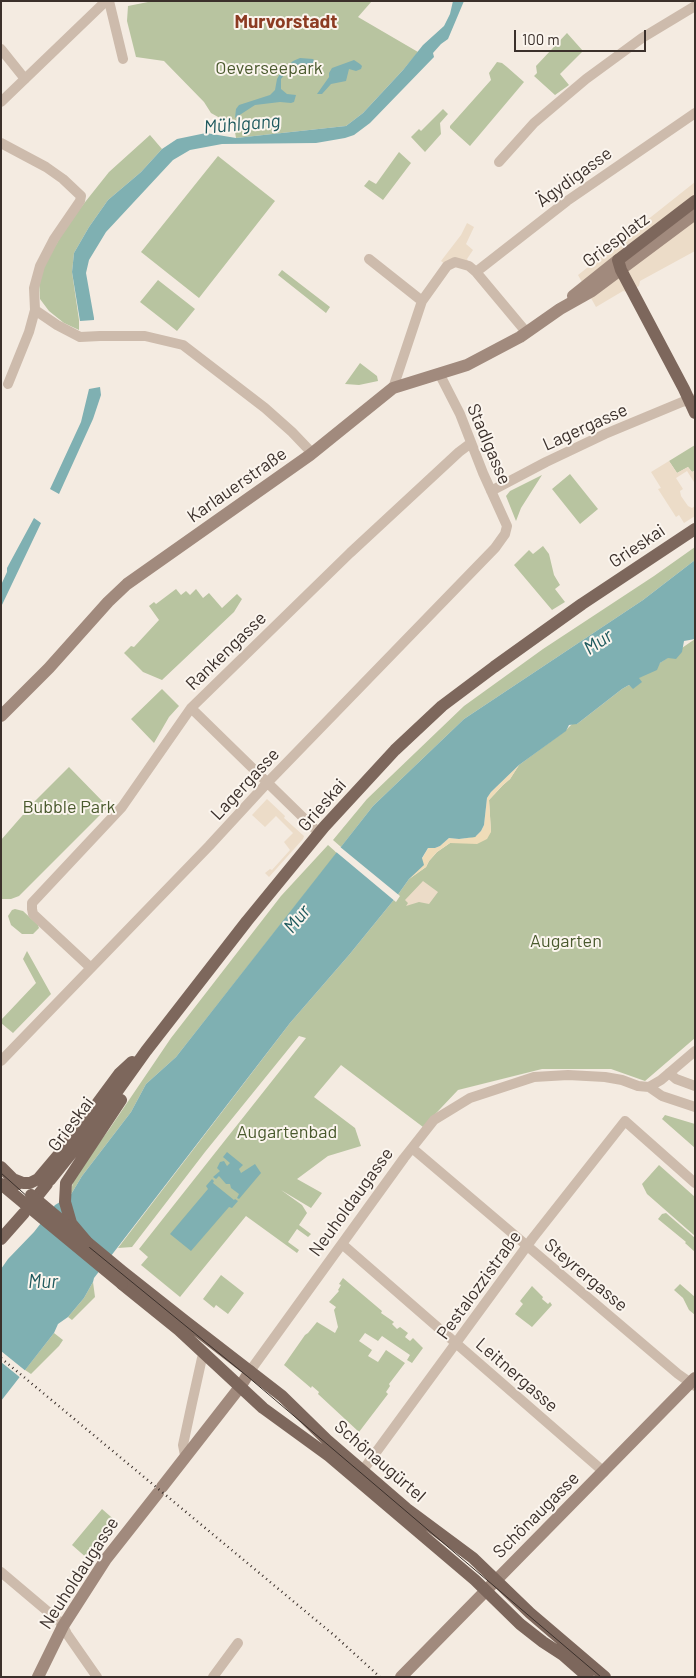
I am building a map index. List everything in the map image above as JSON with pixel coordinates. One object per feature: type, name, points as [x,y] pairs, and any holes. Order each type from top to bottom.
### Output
[{"type":"main road","name":"Griesplatz","points":[[592,291],[619,265],[695,201]]},
{"type":"main road","name":"Griesplatz","points":[[560,309],[580,290],[695,214]]},
{"type":"main road","points":[[619,265],[692,400],[695,413]]},
{"type":"main road","name":"Griesplatz","points":[[527,333],[560,309],[592,291],[616,283],[628,284]]},
{"type":"main road","name":"Karlauerstraße","points":[[1,716],[49,668],[108,602],[123,588],[312,453],[393,388],[440,375],[484,357],[527,333]]},
{"type":"main road","name":"Grieskai","points":[[1,1238],[86,1135],[146,1051],[247,921],[320,833],[395,750],[442,706],[582,604],[695,529]]},
{"type":"main road","points":[[87,1242],[71,1223],[66,1208],[64,1191],[66,1183],[142,1066],[146,1051]]},
{"type":"main road","points":[[7,1182],[30,1183],[38,1179],[65,1147],[119,1074],[146,1051]]},
{"type":"main road","points":[[1,1167],[7,1182],[36,1195],[125,1280]]},
{"type":"main road","points":[[36,1195],[125,1280]]},
{"type":"main road","name":"Schönaugürtel","points":[[125,1280],[206,1354],[240,1388],[282,1423],[329,1456],[486,1592],[520,1624],[563,1655],[588,1677]]},
{"type":"main road","name":"Schönaugürtel","points":[[125,1280],[185,1322],[282,1396],[327,1440],[407,1509],[459,1546],[530,1613],[605,1677]]},
{"type":"main road","name":"Neuholdaugasse","points":[[38,1677],[64,1626],[106,1559],[240,1388],[250,1371]]},
{"type":"main road","name":"Schönaugasse","points":[[409,1674],[496,1579],[693,1382]]},
{"type":"street","points":[[1,102],[108,1],[123,59]]},
{"type":"street","points":[[499,162],[534,123],[586,79],[642,38],[695,6]]},
{"type":"street","points":[[1,49],[25,79]]},
{"type":"street","name":"Ägydigasse","points":[[476,272],[567,201],[695,113]]},
{"type":"street","points":[[1,143],[52,172],[77,190],[81,196],[80,201],[54,239],[40,266],[34,288],[35,310],[25,345],[8,384]]},
{"type":"street","points":[[369,259],[422,301]]},
{"type":"street","points":[[393,388],[422,301],[447,266],[455,262],[469,266],[476,272],[527,333]]},
{"type":"street","points":[[35,310],[57,325],[80,337],[145,336],[183,345],[265,408],[312,453]]},
{"type":"street","name":"Stadlgasse","points":[[440,375],[460,414],[507,526]]},
{"type":"street","name":"Lagergasse","points":[[491,491],[605,434],[692,400]]},
{"type":"street","name":"Rankengasse","points":[[91,968],[35,916],[32,911],[34,901],[122,807],[191,708],[350,553],[471,443]]},
{"type":"street","name":"Lagergasse","points":[[1,1061],[495,548],[505,534],[507,526]]},
{"type":"street","points":[[191,708],[320,833]]},
{"type":"street","points":[[649,1087],[661,1080],[695,1051]]},
{"type":"street","points":[[669,1073],[676,1079],[695,1086]]},
{"type":"street","name":"Neuholdaugasse","points":[[250,1371],[434,1120],[470,1098],[534,1078],[568,1075],[622,1080],[638,1086],[649,1087],[662,1096],[695,1107]]},
{"type":"street","name":"Pestalozzistraße","points":[[363,1470],[528,1246],[625,1121],[695,1183]]},
{"type":"street","name":"Steyrergasse","points":[[412,1148],[693,1382]]},
{"type":"street","name":"Leitnergasse","points":[[342,1244],[604,1472]]},
{"type":"street","points":[[186,1455],[183,1445],[202,1358],[206,1354]]},
{"type":"street","points":[[1,1572],[64,1626],[66,1634],[97,1677]]},
{"type":"street","points":[[213,1677],[238,1643]]},
{"type":"green space","name":"Oeverseepark","points":[[153,1],[372,1],[358,17],[418,52],[363,113],[346,126],[236,138],[234,126],[211,113],[204,102],[164,61],[136,57],[127,21],[128,6]]},
{"type":"green space","points":[[567,33],[583,51],[560,74],[569,85],[555,95],[534,76],[537,73],[536,66]]},
{"type":"green space","points":[[497,62],[502,63],[524,82],[470,146],[450,126],[491,80],[489,73]]},
{"type":"green space","points":[[443,109],[448,114],[440,123],[441,134],[425,152],[411,137],[419,129],[421,131]]},
{"type":"green space","points":[[150,135],[162,149],[141,172],[108,200],[74,253],[72,272],[79,330],[64,323],[49,311],[40,299],[39,282],[45,263],[70,221],[109,172]]},
{"type":"green space","points":[[399,152],[411,163],[383,200],[364,186],[369,180],[376,184]]},
{"type":"green space","points":[[218,156],[275,201],[199,298],[141,252]]},
{"type":"green space","points":[[282,270],[330,307],[326,313],[278,275]]},
{"type":"green space","points":[[158,280],[195,309],[177,331],[140,302]]},
{"type":"green space","points":[[360,363],[377,376],[378,381],[359,385],[345,384]]},
{"type":"green space","points":[[695,445],[695,472],[692,472],[688,467],[677,473],[669,461]]},
{"type":"green space","points":[[570,474],[598,509],[580,524],[552,489]]},
{"type":"green space","points":[[542,475],[521,508],[516,521],[506,496],[510,491]]},
{"type":"green space","points":[[543,546],[549,554],[554,575],[560,585],[555,589],[565,602],[552,610],[514,565],[529,550],[533,554]]},
{"type":"green space","points":[[695,547],[695,560],[643,600],[464,719],[373,806],[341,847],[333,840],[367,799],[464,706],[543,649]]},
{"type":"green space","points":[[176,589],[181,595],[186,591],[190,595],[196,589],[203,598],[209,593],[222,608],[237,594],[242,599],[234,612],[162,680],[143,672],[124,653],[131,646],[134,647],[159,620],[149,606],[154,602],[156,604]]},
{"type":"green space","name":"Augarten","points":[[695,639],[695,1038],[645,1081],[611,1069],[542,1069],[458,1090],[423,1127],[341,1065],[314,1097],[355,1128],[361,1146],[328,1156],[297,1179],[322,1193],[311,1208],[281,1190],[302,1205],[307,1213],[299,1225],[311,1234],[308,1237],[297,1229],[288,1242],[299,1250],[297,1253],[246,1216],[180,1297],[141,1265],[148,1257],[139,1249],[306,1038],[299,1036],[205,1152],[132,1247],[118,1248],[290,1023],[349,955],[409,879],[426,867],[437,852],[450,843],[491,832],[489,800],[510,779],[519,765],[572,724],[577,724],[622,689],[629,685],[633,688],[641,682],[638,678]]},
{"type":"green space","points":[[162,689],[179,706],[169,717],[154,743],[131,719]]},
{"type":"green space","name":"Bubble Park","points":[[69,767],[108,807],[19,896],[11,899],[1,899],[1,840],[35,801]]},
{"type":"green space","points":[[328,845],[337,853],[176,1057],[146,1084],[131,1112],[82,1176],[70,1196],[73,1182],[81,1167],[108,1131],[171,1038],[281,896]]},
{"type":"green space","points":[[15,909],[23,911],[38,925],[39,928],[33,934],[22,934],[11,925],[8,916]]},
{"type":"green space","points":[[27,951],[51,994],[13,1033],[1,1023],[1,1020],[36,983],[23,959]]},
{"type":"green space","points":[[665,1115],[695,1124],[695,1148],[662,1119]]},
{"type":"green space","points":[[659,1165],[695,1197],[695,1236],[647,1194],[642,1184]]},
{"type":"green space","points":[[666,1213],[695,1238],[695,1252],[658,1219],[662,1214]]},
{"type":"green space","points":[[221,1275],[244,1293],[228,1314],[216,1305],[214,1308],[203,1299]]},
{"type":"green space","points":[[343,1278],[382,1311],[381,1313],[394,1322],[392,1324],[397,1329],[400,1327],[408,1333],[405,1337],[410,1341],[413,1338],[423,1348],[412,1363],[407,1360],[410,1355],[382,1336],[378,1341],[365,1333],[359,1341],[372,1350],[368,1356],[378,1362],[386,1350],[405,1363],[389,1384],[390,1386],[386,1392],[388,1394],[359,1432],[318,1394],[319,1392],[312,1386],[311,1388],[284,1365],[305,1335],[317,1322],[335,1333],[338,1327],[334,1310],[336,1307],[329,1302],[339,1291],[341,1285],[339,1284]]},
{"type":"green space","points":[[93,1282],[95,1297],[72,1320],[68,1317],[84,1298]]},
{"type":"green space","points":[[680,1284],[695,1297],[695,1315],[689,1310],[683,1298],[674,1290]]},
{"type":"green space","points":[[532,1286],[543,1297],[542,1299],[548,1304],[550,1302],[552,1305],[532,1327],[515,1314],[523,1304],[520,1301]]},
{"type":"green space","points":[[54,1333],[63,1340],[59,1346],[31,1374],[25,1370]]},
{"type":"green space","points":[[102,1509],[118,1523],[88,1559],[72,1545]]},
{"type":"sand","points":[[519,765],[510,779],[489,800],[491,832],[487,839],[477,844],[450,843],[437,852],[426,867],[409,879],[428,848],[440,846],[449,838],[475,837],[481,831],[484,825],[487,798]]},
{"type":"shaded area","points":[[695,182],[695,251],[640,281],[639,286],[627,292],[623,291],[596,307],[578,275]]},
{"type":"shaded area","points":[[467,223],[474,227],[466,244],[473,250],[467,259],[468,261],[466,265],[447,266],[441,261],[461,235]]},
{"type":"shaded area","points":[[669,461],[677,473],[688,467],[692,472],[695,472],[694,482],[687,471],[676,478],[683,489],[680,491],[681,496],[688,506],[692,508],[695,506],[695,516],[684,523],[679,515],[676,517],[658,489],[661,488],[651,472]]},
{"type":"shaded area","points":[[267,799],[304,836],[269,877],[265,873],[270,869],[272,870],[290,850],[284,842],[293,833],[276,816],[265,827],[252,815]]},
{"type":"shaded area","points":[[423,881],[438,892],[429,904],[419,902],[406,906],[408,903],[405,900]]},
{"type":"water","name":"Mühlgang","points":[[453,1],[464,1],[448,39],[433,53],[434,57],[370,123],[354,135],[316,143],[222,144],[190,150],[173,160],[106,232],[89,260],[86,273],[94,320],[80,321],[72,272],[74,253],[108,200],[141,172],[162,149],[177,139],[206,133],[236,138],[346,126],[363,113],[403,70],[423,45],[444,26],[450,14]]},
{"type":"water","points":[[300,58],[313,59],[319,66],[316,70],[304,67],[299,68],[284,75],[281,79],[281,89],[287,94],[296,95],[294,102],[255,105],[235,118],[236,109],[239,105],[270,95],[275,90],[277,79],[281,72],[293,61]]},
{"type":"water","points":[[354,60],[362,66],[361,69],[356,71],[349,69],[346,81],[331,84],[322,94],[317,94],[329,77],[332,68]]},
{"type":"water","points":[[100,387],[101,395],[93,419],[59,494],[50,489],[81,422],[89,389]]},
{"type":"water","points":[[34,518],[41,523],[1,607],[1,585],[7,568]]},
{"type":"water","name":"Mur","points":[[695,560],[695,639],[684,641],[682,652],[676,659],[668,658],[660,663],[657,670],[639,678],[642,682],[633,689],[629,685],[622,689],[577,724],[569,725],[566,731],[519,765],[487,798],[484,825],[475,837],[449,838],[440,846],[428,848],[422,858],[424,865],[409,879],[349,955],[290,1023],[94,1278],[84,1298],[68,1317],[58,1324],[54,1333],[1,1401],[1,1269],[55,1205],[70,1196],[82,1176],[131,1112],[146,1084],[176,1057],[373,806],[464,719],[643,600]]},
{"type":"water","points":[[227,1152],[243,1165],[239,1169],[241,1173],[255,1164],[261,1173],[239,1199],[237,1198],[239,1194],[231,1188],[230,1184],[226,1184],[219,1176],[216,1179],[213,1177],[220,1171],[217,1168],[220,1162],[224,1161],[227,1166],[230,1163],[223,1157]]},
{"type":"water","points":[[212,1179],[213,1183],[234,1200],[238,1201],[232,1208],[229,1207],[191,1251],[170,1234],[208,1189],[206,1186]]},
{"type":"pier","points":[[339,846],[400,896],[396,902],[335,851]]},
{"type":"pier","points":[[1,1351],[27,1372],[22,1379],[1,1362]]},
{"type":"tram line","points":[[1,1173],[247,1376],[601,1677]]},
{"type":"railway","points":[[1,1358],[335,1636],[380,1677]]},
{"type":"district","name":"Murvorstadt","points":[[286,22]]},
{"type":"park label","name":"Augartenbad","points":[[287,1132]]}]
